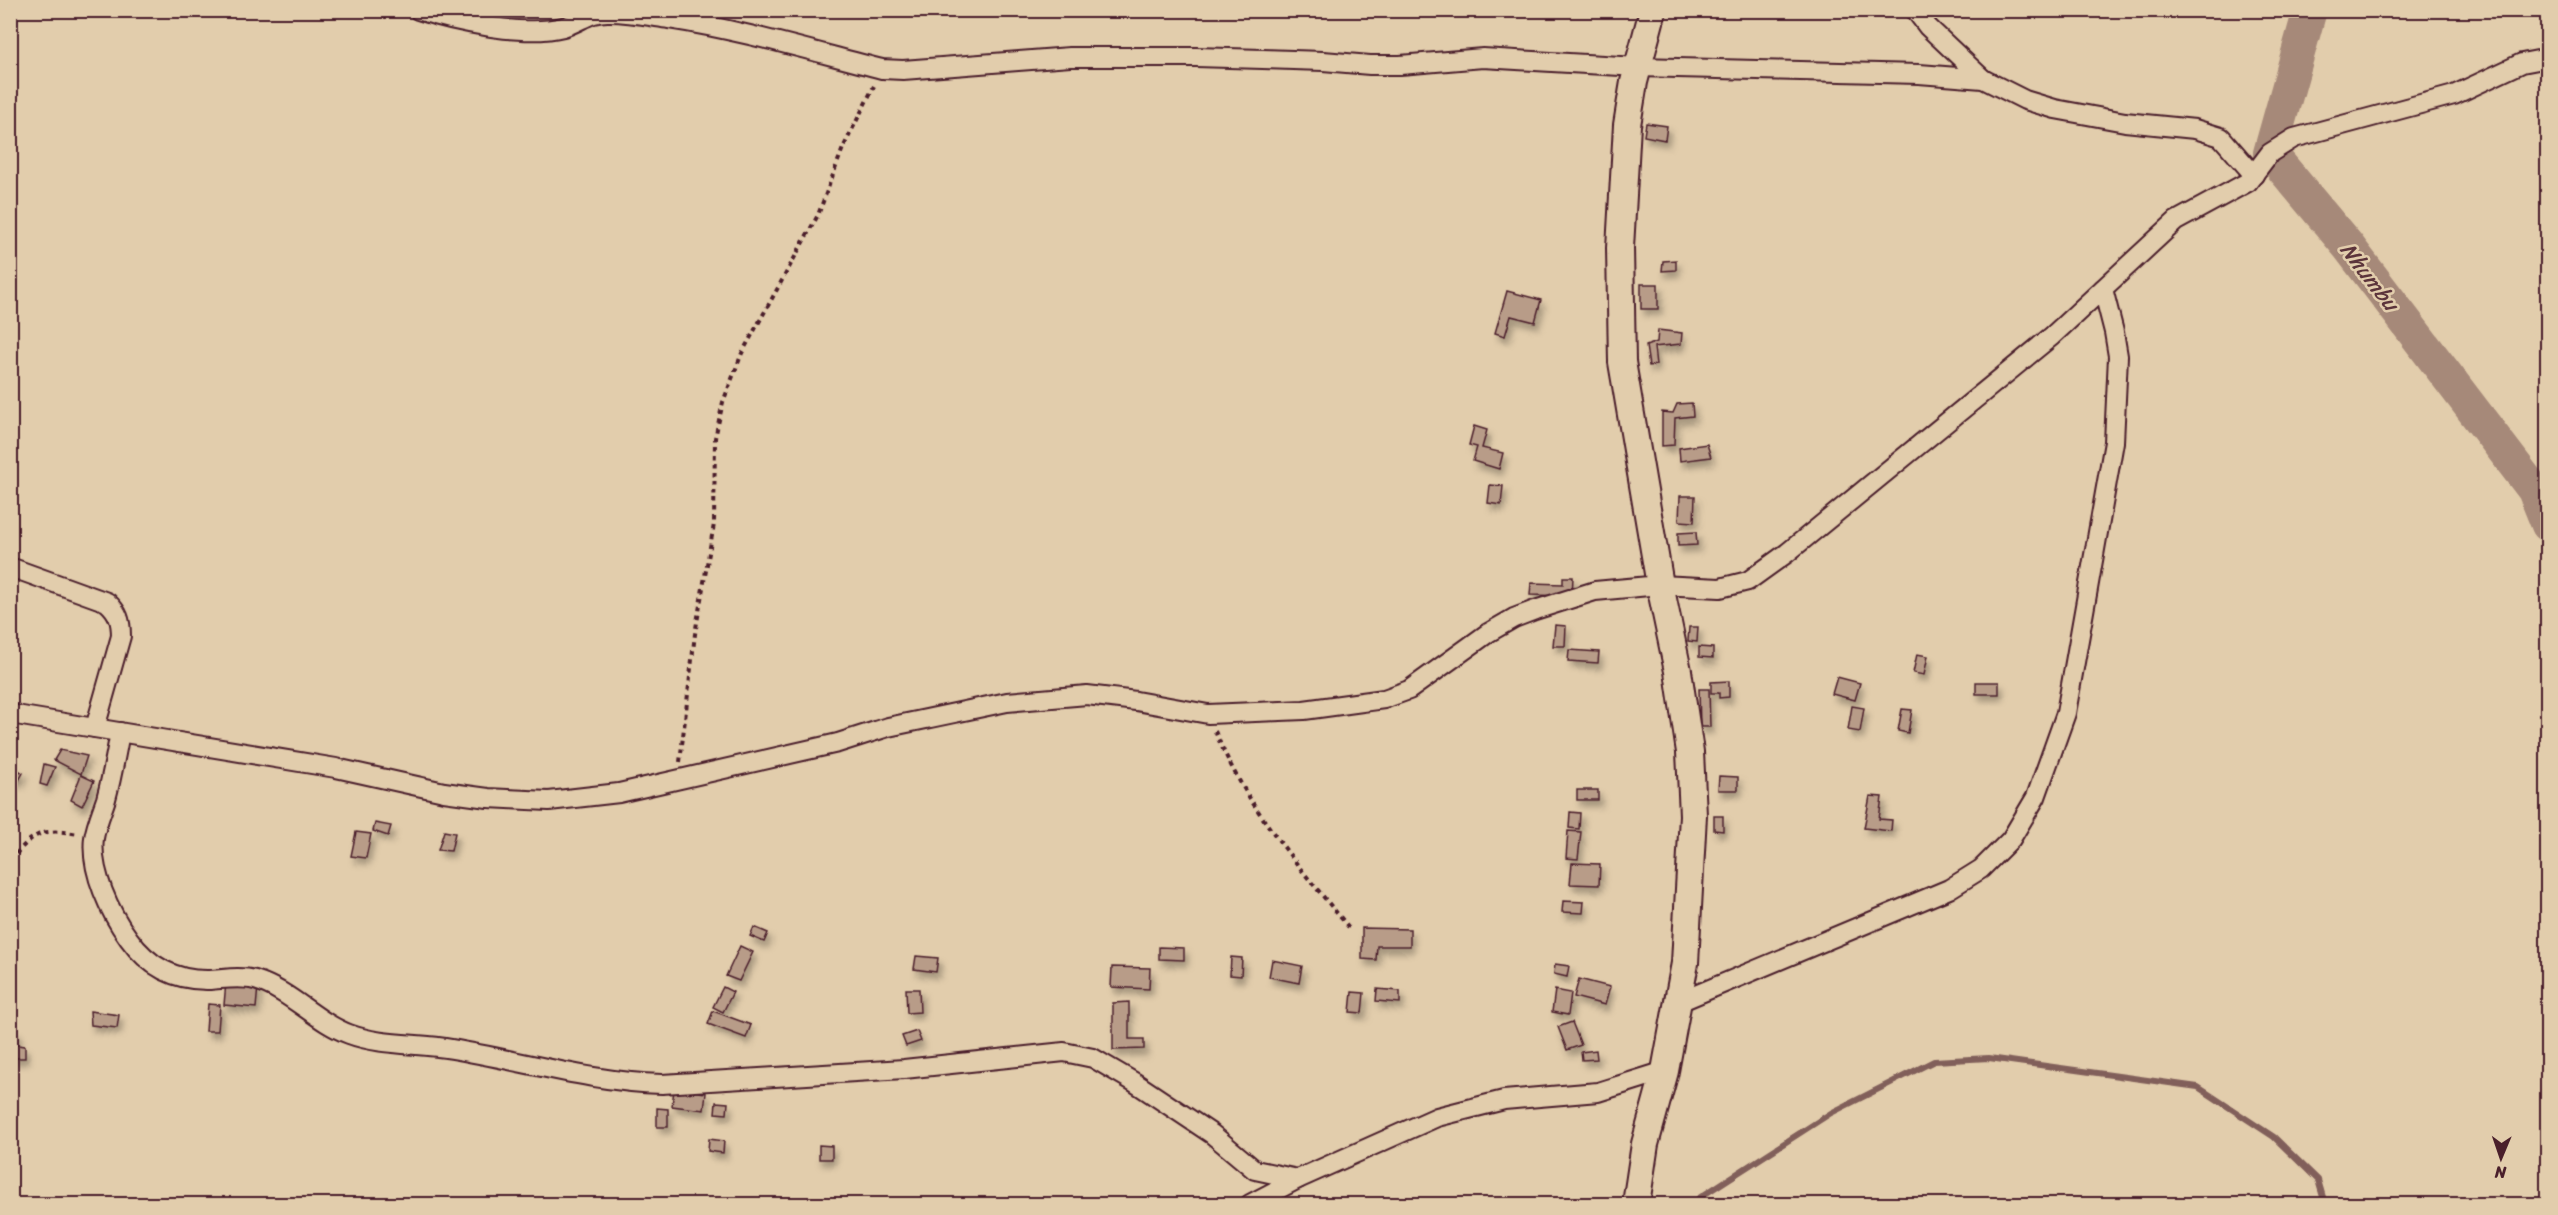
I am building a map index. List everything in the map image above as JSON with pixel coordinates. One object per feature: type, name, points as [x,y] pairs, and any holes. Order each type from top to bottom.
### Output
[{"type":"street","points":[[418,10],[462,22],[535,30],[562,28],[591,13],[630,14],[707,25],[882,69],[938,68],[1022,59],[1097,56],[1323,61],[1390,65],[1483,58],[1638,67],[1907,74],[1983,79]]},
{"type":"street","points":[[1636,1204],[1645,1144],[1665,1071],[1685,963],[1693,786],[1678,671],[1660,585],[1622,362],[1620,248],[1627,125],[1638,67],[1653,10]]},
{"type":"street","points":[[1915,10],[1928,27],[1983,79],[2025,100],[2055,110],[2125,122],[2195,129],[2221,137],[2254,175]]},
{"type":"street","points":[[10,714],[336,768],[444,792],[488,798],[549,801],[619,794],[838,743],[888,727],[1007,702],[1087,695],[1137,701],[1208,714],[1304,710],[1384,699],[1409,690],[1488,633],[1514,618],[1595,591],[1660,585],[1720,588],[1748,581],[1787,553],[2052,336],[2176,221],[2248,182],[2270,153],[2294,138],[2454,95],[2522,63],[2547,58]]},
{"type":"street","points":[[1679,1002],[1949,888],[1981,869],[2011,838],[2036,797],[2066,713],[2114,442],[2118,356],[2103,289]]},
{"type":"street","points":[[10,567],[107,602],[117,611],[121,624],[121,636],[95,728]]},
{"type":"street","points":[[120,732],[111,777],[94,837],[97,870],[108,900],[128,938],[154,966],[171,974],[189,979],[235,977],[252,979],[268,985],[346,1033],[363,1039],[451,1049],[626,1083],[904,1070],[1064,1052],[1094,1058],[1134,1082],[1212,1134],[1255,1170],[1298,1179]]},
{"type":"street","points":[[1250,1204],[1298,1179],[1437,1117],[1504,1100],[1598,1092],[1665,1071]]},
{"type":"path","points":[[677,781],[695,634],[714,524],[715,438],[723,402],[742,353],[818,215],[843,148],[882,69]]},
{"type":"path","points":[[1208,714],[1243,790],[1260,816],[1351,930]]},
{"type":"path","points":[[10,861],[33,837],[44,831],[94,837]]},
{"type":"building","points":[[1646,123],[1667,126],[1665,140],[1644,136]]},
{"type":"building","points":[[1676,260],[1676,270],[1662,271],[1663,261]]},
{"type":"building","points":[[1641,284],[1658,284],[1658,309],[1641,309]]},
{"type":"building","points":[[1507,291],[1541,300],[1535,322],[1511,316],[1505,336],[1495,333]]},
{"type":"building","points":[[1658,330],[1682,333],[1681,344],[1654,347],[1656,365],[1649,366],[1646,346],[1657,342]]},
{"type":"building","points":[[1692,403],[1693,416],[1675,418],[1674,445],[1662,446],[1662,412],[1673,413],[1677,404]]},
{"type":"building","points":[[1474,426],[1487,430],[1482,448],[1503,453],[1499,469],[1473,461],[1477,447],[1469,445]]},
{"type":"building","points":[[1707,444],[1711,457],[1680,461],[1679,448]]},
{"type":"building","points":[[1490,485],[1503,486],[1501,505],[1488,503]]},
{"type":"building","points":[[1680,496],[1695,496],[1694,522],[1679,521]]},
{"type":"building","points":[[1696,532],[1697,545],[1678,546],[1678,533]]},
{"type":"building","points":[[1563,577],[1573,577],[1572,596],[1530,595],[1531,583],[1563,584]]},
{"type":"building","points":[[1555,625],[1566,626],[1565,646],[1553,646]]},
{"type":"building","points":[[1689,627],[1698,627],[1697,642],[1688,641]]},
{"type":"building","points":[[1699,647],[1713,648],[1713,658],[1699,657]]},
{"type":"building","points":[[1569,650],[1599,652],[1598,663],[1568,661]]},
{"type":"building","points":[[1917,654],[1928,656],[1924,675],[1913,673]]},
{"type":"building","points":[[1837,677],[1860,683],[1855,700],[1832,694]]},
{"type":"building","points":[[1729,681],[1729,697],[1719,698],[1719,693],[1711,693],[1711,682]]},
{"type":"building","points":[[1976,682],[1999,682],[1999,694],[1976,694]]},
{"type":"building","points":[[1699,689],[1709,689],[1710,727],[1700,727]]},
{"type":"building","points":[[1852,706],[1864,708],[1860,732],[1848,730]]},
{"type":"building","points":[[1902,709],[1912,710],[1908,733],[1898,731]]},
{"type":"building","points":[[60,750],[87,756],[81,774],[54,760]]},
{"type":"building","points":[[44,764],[55,767],[47,786],[40,784]]},
{"type":"building","points":[[10,765],[23,773],[18,782],[10,778]]},
{"type":"building","points":[[81,775],[94,781],[82,806],[71,800]]},
{"type":"building","points":[[1719,776],[1738,777],[1738,790],[1718,790]]},
{"type":"building","points":[[1577,790],[1598,790],[1598,800],[1577,800]]},
{"type":"building","points":[[1870,796],[1882,797],[1879,819],[1892,820],[1891,831],[1864,828]]},
{"type":"building","points":[[1570,812],[1580,813],[1579,829],[1569,828]]},
{"type":"building","points":[[1714,816],[1723,816],[1723,831],[1714,830]]},
{"type":"building","points":[[375,823],[391,826],[388,836],[373,831]]},
{"type":"building","points":[[444,831],[455,833],[451,851],[438,850]]},
{"type":"building","points":[[1568,831],[1581,832],[1578,859],[1566,858]]},
{"type":"building","points":[[356,832],[371,834],[366,858],[351,856]]},
{"type":"building","points":[[1572,863],[1600,864],[1599,885],[1570,884]]},
{"type":"building","points":[[1563,901],[1584,902],[1583,913],[1562,912]]},
{"type":"building","points":[[754,927],[768,933],[764,942],[750,936]]},
{"type":"building","points":[[1362,928],[1410,929],[1410,946],[1377,946],[1376,960],[1362,959]]},
{"type":"building","points":[[740,946],[753,952],[739,981],[726,976]]},
{"type":"building","points":[[1159,947],[1184,948],[1184,960],[1159,959]]},
{"type":"building","points":[[916,956],[938,958],[936,972],[914,969]]},
{"type":"building","points":[[1231,957],[1242,958],[1241,976],[1230,975]]},
{"type":"building","points":[[1272,960],[1302,966],[1299,983],[1269,977]]},
{"type":"building","points":[[1555,964],[1569,966],[1567,977],[1554,974]]},
{"type":"building","points":[[1112,967],[1150,968],[1149,989],[1111,987]]},
{"type":"building","points":[[1579,979],[1610,987],[1605,1005],[1574,997]]},
{"type":"building","points":[[226,982],[258,986],[256,1008],[224,1005]]},
{"type":"building","points":[[723,987],[733,992],[723,1012],[713,1007]]},
{"type":"building","points":[[906,989],[919,989],[920,1012],[907,1013]]},
{"type":"building","points":[[1377,989],[1400,991],[1400,1003],[1376,1001]]},
{"type":"building","points":[[1555,990],[1571,993],[1568,1015],[1552,1012]]},
{"type":"building","points":[[1352,992],[1364,993],[1362,1013],[1350,1012]]},
{"type":"building","points":[[1129,1002],[1129,1039],[1144,1039],[1144,1049],[1113,1050],[1113,1003]]},
{"type":"building","points":[[208,1004],[220,1005],[218,1031],[206,1031]]},
{"type":"building","points":[[90,1011],[119,1015],[117,1028],[91,1025]]},
{"type":"building","points":[[713,1011],[751,1025],[746,1038],[708,1024]]},
{"type":"building","points":[[1572,1022],[1581,1045],[1567,1050],[1558,1027]]},
{"type":"building","points":[[10,1030],[17,1030],[17,1045],[25,1046],[25,1058],[10,1058]]},
{"type":"building","points":[[917,1031],[921,1041],[906,1046],[902,1036]]},
{"type":"building","points":[[1596,1050],[1597,1059],[1582,1060],[1581,1052]]},
{"type":"building","points":[[674,1089],[706,1093],[704,1110],[672,1106]]},
{"type":"building","points":[[716,1102],[728,1103],[727,1114],[715,1113]]},
{"type":"building","points":[[657,1108],[668,1109],[668,1127],[657,1127]]},
{"type":"building","points":[[709,1139],[724,1141],[723,1153],[708,1151]]},
{"type":"building","points":[[819,1145],[832,1146],[832,1159],[819,1159]]},
{"type":"waterway","name":"Nhumbu","points":[[2310,10],[2270,153],[2348,246],[2534,490],[2548,525]]},
{"type":"waterway","points":[[1694,1204],[1699,1198],[1831,1113],[1934,1061],[1989,1058],[2198,1087],[2274,1137],[2318,1180],[2325,1204]]}]
